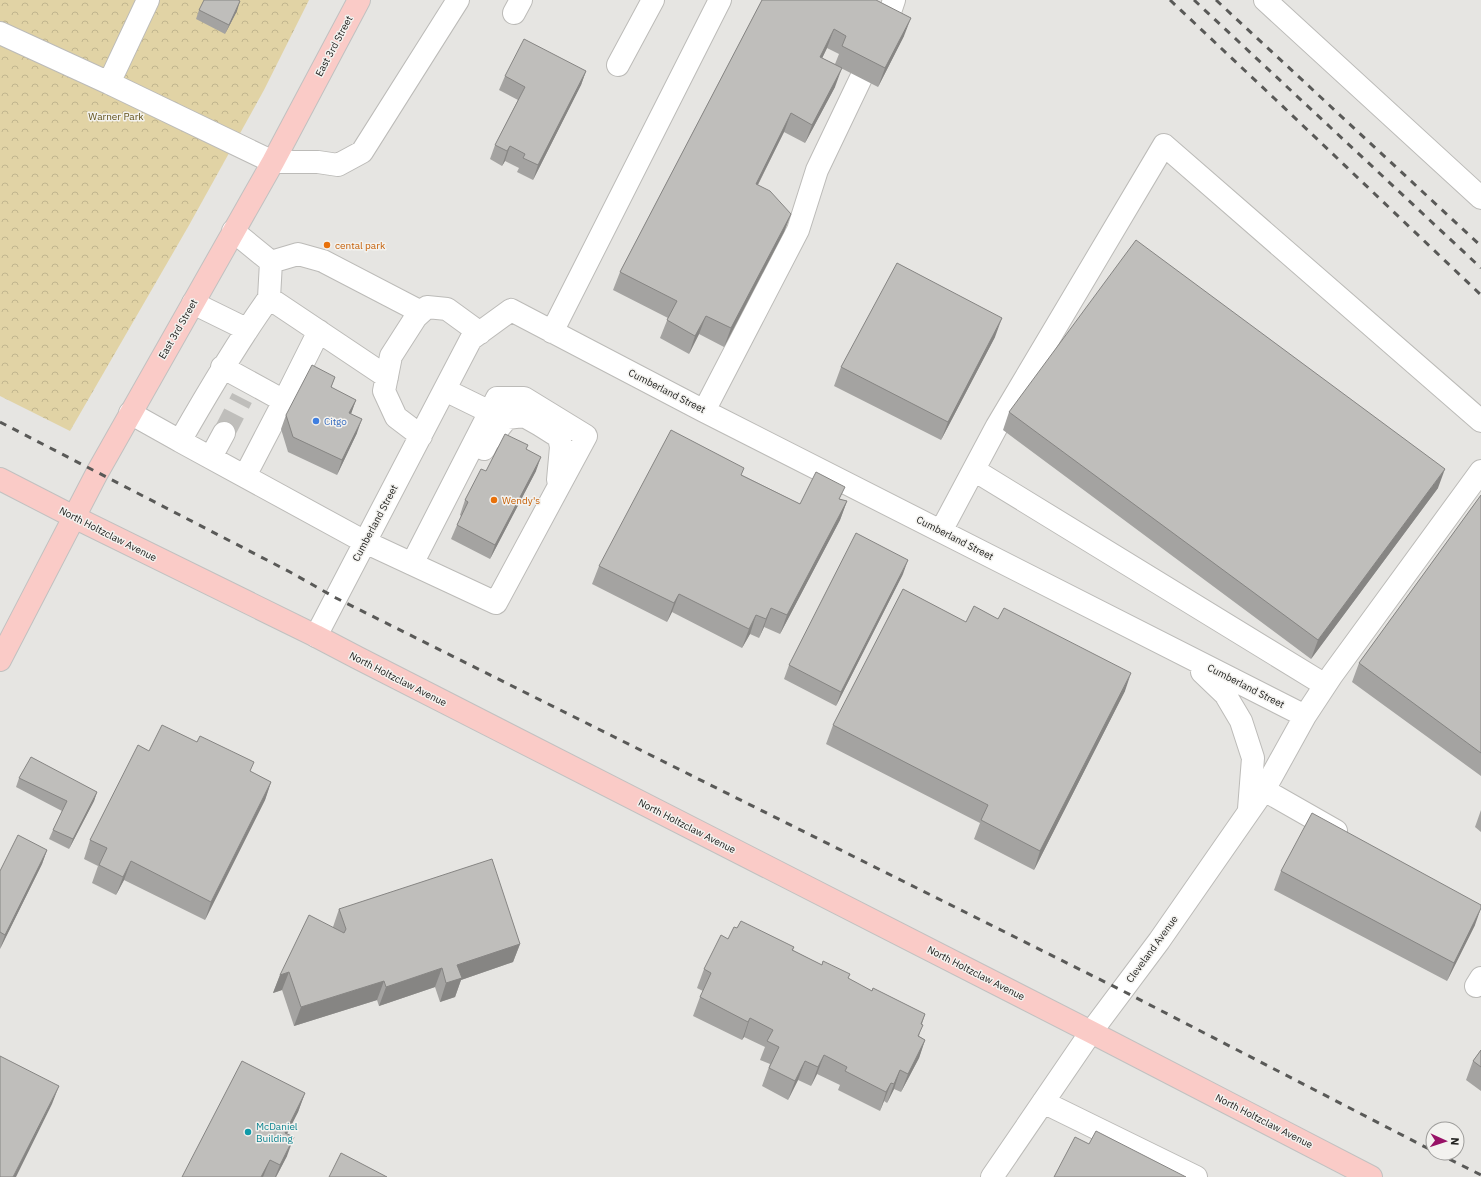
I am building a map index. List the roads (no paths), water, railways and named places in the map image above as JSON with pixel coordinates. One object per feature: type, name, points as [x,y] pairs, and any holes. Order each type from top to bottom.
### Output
[{"type":"main road","name":"East 3rd Street","points":[[0,660],[97,473],[273,162],[359,0]]},
{"type":"main road","name":"North Holtzclaw Avenue","points":[[0,479],[316,636],[1091,1032],[1371,1177]]},
{"type":"street","points":[[109,83],[148,0]]},
{"type":"street","points":[[0,33],[109,83],[273,162],[318,162],[338,165],[362,152],[458,0]]},
{"type":"street","points":[[618,65],[653,0]]},
{"type":"street","points":[[552,332],[720,0]]},
{"type":"street","points":[[885,26],[894,0]]},
{"type":"street","points":[[1265,0],[1481,198]]},
{"type":"street","points":[[704,410],[798,230],[817,170],[861,78]]},
{"type":"street","points":[[941,531],[1001,419],[1164,145],[1481,421]]},
{"type":"street","points":[[233,232],[271,262]]},
{"type":"street","points":[[271,262],[298,254],[310,256],[323,261],[421,312]]},
{"type":"street","points":[[180,441],[222,367],[246,329],[269,298],[271,262]]},
{"type":"street","points":[[269,298],[387,377]]},
{"type":"street","points":[[193,303],[246,329]]},
{"type":"street","points":[[421,436],[396,417],[384,391],[391,356],[416,317],[427,307],[447,309],[480,333]]},
{"type":"street","name":"Cumberland Street","points":[[316,636],[471,339],[511,310],[1305,716]]},
{"type":"street","points":[[245,476],[319,331]]},
{"type":"street","points":[[222,367],[246,391],[284,401]]},
{"type":"street","points":[[445,390],[490,412]]},
{"type":"street","points":[[130,413],[365,542],[412,564],[496,603],[586,436],[524,398],[497,398],[412,564]]},
{"type":"street","points":[[425,539],[449,522],[487,443],[507,418],[524,416],[540,424],[558,437],[561,447],[557,492]]},
{"type":"street","points":[[211,457],[224,433]]},
{"type":"street","points":[[974,470],[1325,685]]},
{"type":"street","name":"Cleveland Avenue","points":[[992,1177],[1091,1032],[1159,940],[1264,790],[1305,716],[1325,685],[1481,471]]},
{"type":"street","name":"Cumberland Street","points":[[1165,645],[1197,667],[1225,694],[1241,720],[1253,758],[1249,811]]},
{"type":"street","points":[[1264,790],[1352,840]]},
{"type":"street","points":[[1043,1102],[1196,1177]]},
{"type":"tunnel","points":[[224,433],[242,398]]},
{"type":"railway","points":[[1170,0],[1481,295]]},
{"type":"railway","points":[[1194,0],[1481,268]]},
{"type":"railway","points":[[1216,0],[1481,246]]},
{"type":"railway","points":[[0,422],[290,572],[336,598],[1121,990],[1425,1147]]},
{"type":"railway","points":[[1453,1161],[1481,1175]]},
{"type":"place","name":"cental park","points":[[327,245]]},
{"type":"place","name":"Citgo","points":[[316,421]]},
{"type":"place","name":"Wendy's","points":[[494,500]]},
{"type":"place","name":"McDaniel Building","points":[[248,1132]]},
{"type":"park label","name":"Warner Park","points":[[116,116]]}]
